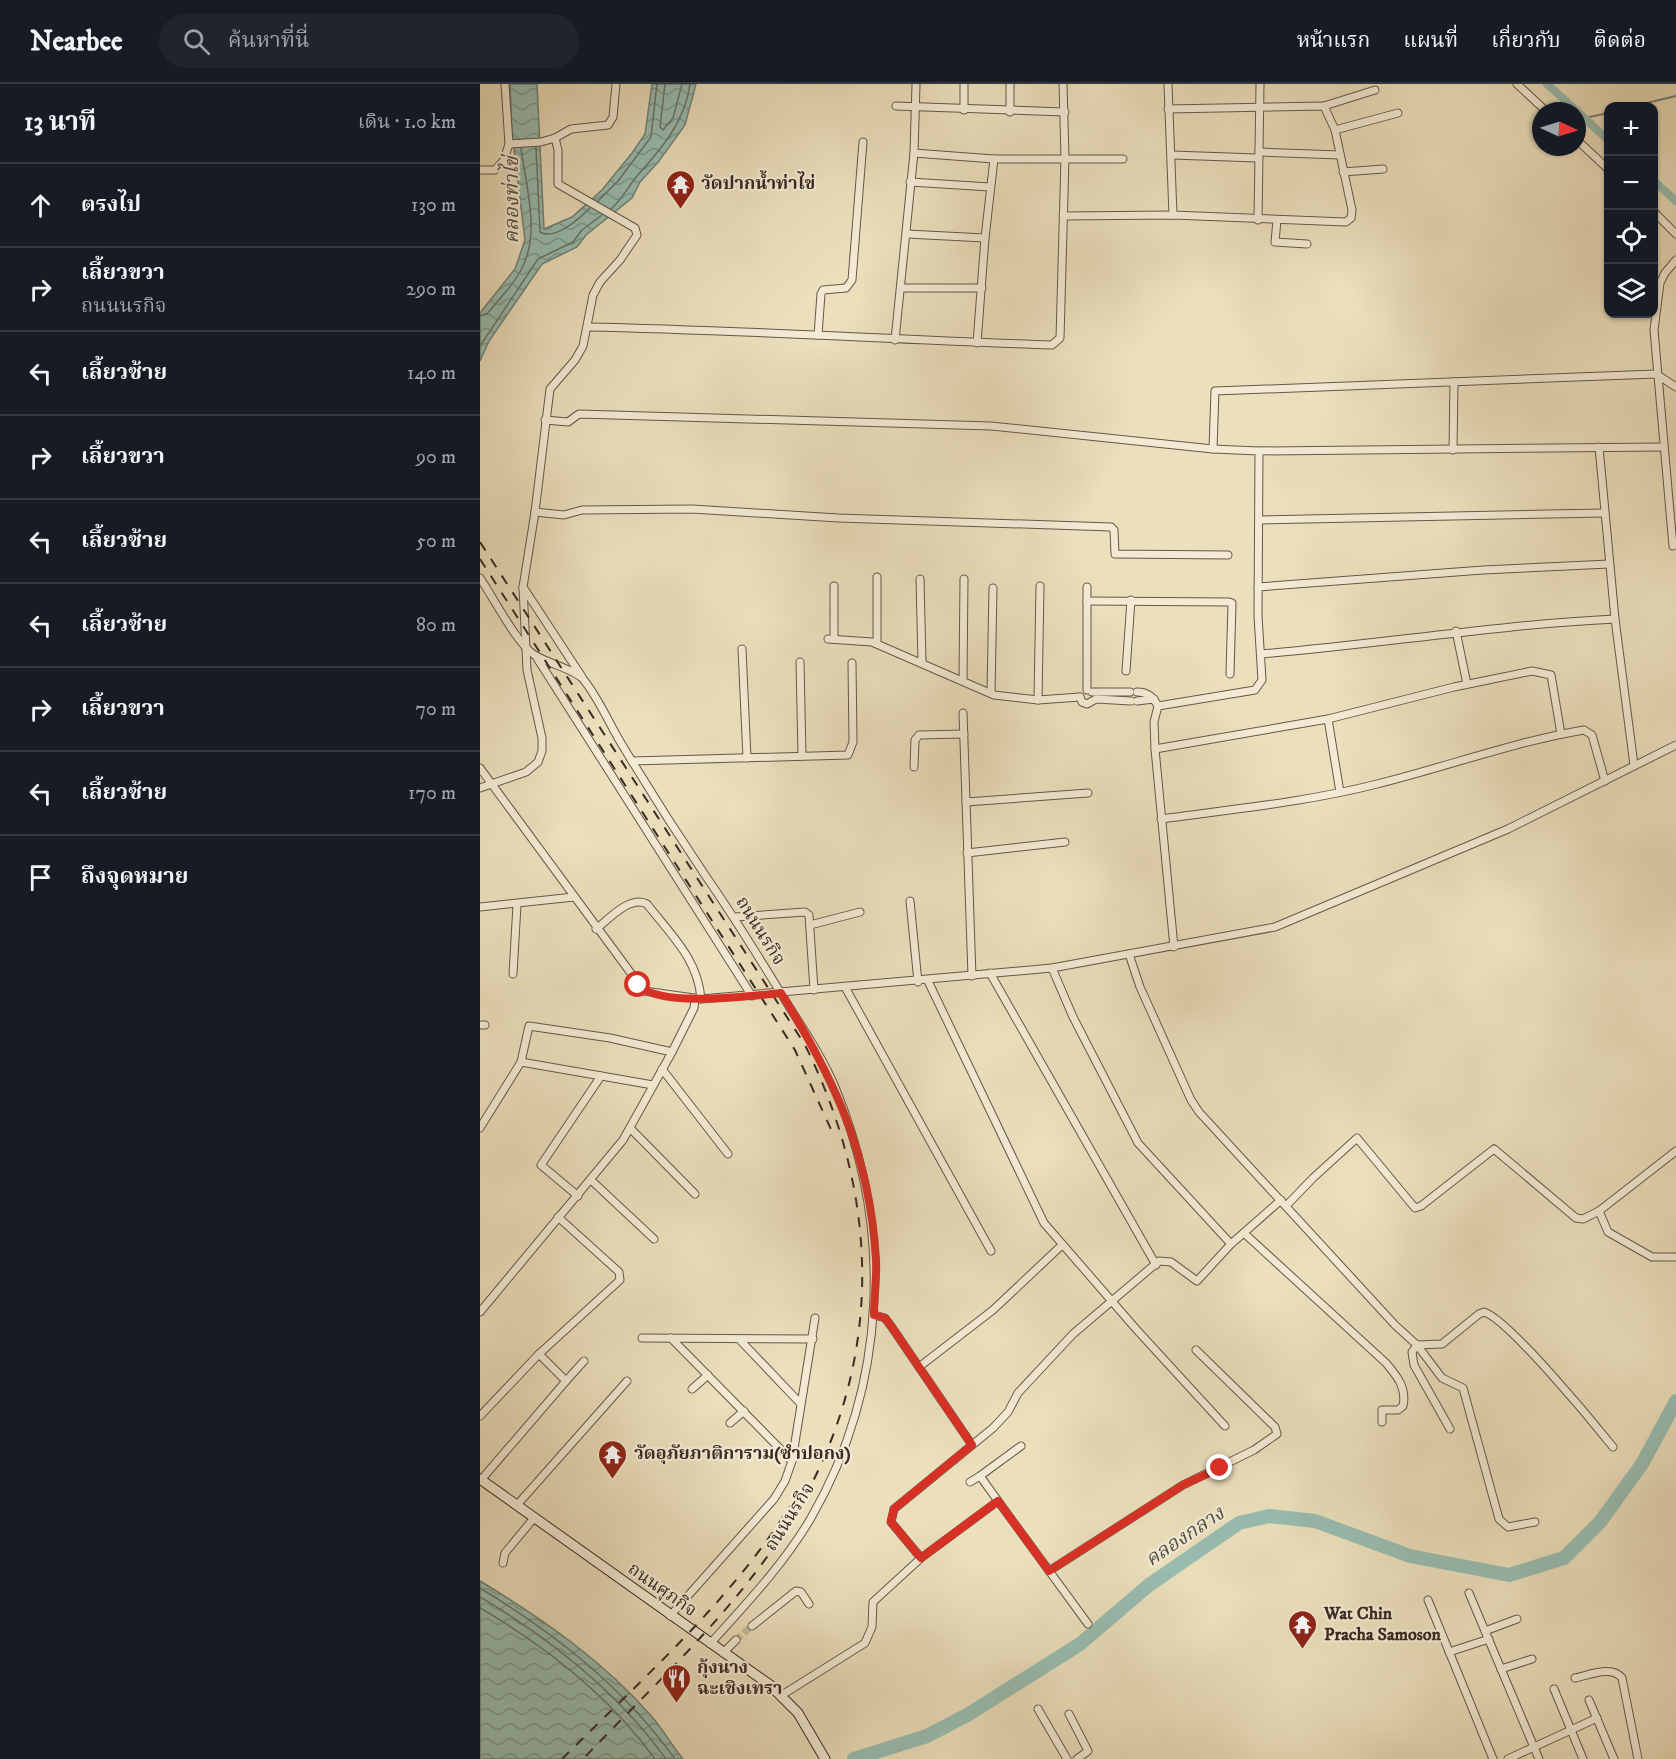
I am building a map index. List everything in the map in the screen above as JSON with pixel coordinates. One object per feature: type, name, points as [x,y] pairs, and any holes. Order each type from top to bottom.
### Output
[{"type":"main road","name":"ถนนศุภกิจ","points":[[480,1479],[782,1695],[815,1738],[825,1759]]},
{"type":"street","points":[[480,170],[495,170],[504,160],[510,144],[505,84]]},
{"type":"street","points":[[510,144],[541,142],[555,138],[571,129],[609,125],[613,117],[616,84]]},
{"type":"street","points":[[895,340],[914,153],[916,84]]},
{"type":"street","points":[[964,84],[964,110]]},
{"type":"street","points":[[1010,84],[1010,112]]},
{"type":"street","points":[[588,327],[694,328],[977,343],[1052,345],[1057,343],[1060,338],[1065,158],[1063,84]]},
{"type":"street","points":[[1168,84],[1173,215]]},
{"type":"street","points":[[1258,220],[1260,84]]},
{"type":"street","points":[[1516,84],[1536,102]]},
{"type":"street","points":[[1168,109],[1324,106],[1376,90]]},
{"type":"street","points":[[896,106],[1010,112],[1065,112]]},
{"type":"street","points":[[1063,216],[1173,215],[1346,222],[1351,218],[1352,210],[1335,130],[1324,106]]},
{"type":"street","points":[[1335,130],[1398,113]]},
{"type":"street","points":[[480,788],[526,772],[538,762],[542,751],[542,738],[527,670],[523,587],[535,512],[550,388],[575,360],[583,346],[593,295],[600,282],[620,260],[637,235],[634,228],[558,184],[558,150],[555,138]]},
{"type":"street","points":[[818,335],[821,294],[824,290],[846,288],[852,280],[863,142]]},
{"type":"street","points":[[1586,149],[1604,166]]},
{"type":"street","points":[[914,153],[994,159],[1123,159]]},
{"type":"street","points":[[1172,155],[1340,155]]},
{"type":"street","points":[[977,343],[994,159]]},
{"type":"street","points":[[1343,172],[1383,169]]},
{"type":"street","points":[[910,182],[990,187]]},
{"type":"street","points":[[1658,217],[1676,234]]},
{"type":"street","points":[[1276,220],[1275,242],[1307,244]]},
{"type":"street","points":[[907,234],[985,238]]},
{"type":"street","points":[[1673,546],[1662,447],[1654,330],[1657,296],[1665,273],[1676,260]]},
{"type":"street","points":[[901,288],[982,288]]},
{"type":"street","points":[[1214,449],[1214,395],[1218,389],[1656,374],[1676,387]]},
{"type":"street","points":[[1453,450],[1454,382]]},
{"type":"street","points":[[545,420],[568,422],[579,414],[952,424],[1027,428],[1148,444],[1259,451],[1662,447]]},
{"type":"street","points":[[1599,447],[1615,619],[1634,765]]},
{"type":"street","points":[[1158,706],[1255,690],[1262,680],[1258,587],[1259,451]]},
{"type":"street","points":[[535,512],[564,515],[582,510],[692,509],[838,518],[1112,527],[1116,554],[1228,555]]},
{"type":"street","points":[[1260,520],[1604,513]]},
{"type":"street","points":[[1258,587],[1483,570],[1609,564]]},
{"type":"street","points":[[877,577],[877,644]]},
{"type":"street","points":[[480,578],[525,646],[536,656],[752,996]]},
{"type":"street","points":[[921,579],[922,662]]},
{"type":"street","points":[[963,679],[964,579]]},
{"type":"street","points":[[834,586],[831,639],[877,644],[963,679],[991,693],[1038,700],[1080,697]]},
{"type":"street","points":[[1038,700],[1040,586]]},
{"type":"street","name":"ถนนนรกิจ","points":[[523,587],[582,677],[632,761],[735,917],[834,1085],[861,1164],[870,1204],[876,1261],[874,1315],[869,1351],[853,1423],[836,1467],[811,1518],[783,1559],[710,1644]]},
{"type":"street","points":[[1080,697],[1084,704],[1090,703],[1087,587]]},
{"type":"street","points":[[991,693],[993,588]]},
{"type":"street","points":[[1126,671],[1131,600]]},
{"type":"street","points":[[1087,601],[1232,603],[1230,674]]},
{"type":"street","points":[[1261,654],[1348,647],[1456,631],[1615,619]]},
{"type":"street","points":[[1456,631],[1467,684]]},
{"type":"street","points":[[742,649],[747,758]]},
{"type":"street","points":[[536,656],[582,677]]},
{"type":"street","points":[[800,662],[802,755]]},
{"type":"street","points":[[632,761],[848,755],[853,741],[852,663]]},
{"type":"street","points":[[1155,749],[1328,719],[1467,684],[1532,671],[1547,672],[1551,675],[1562,734]]},
{"type":"street","points":[[1080,697],[1082,692],[1134,701],[1154,699]]},
{"type":"street","points":[[1091,693],[1145,692],[1154,699],[1158,706],[1154,722],[1155,749],[1174,947]]},
{"type":"street","points":[[963,713],[972,976]]},
{"type":"street","points":[[1328,719],[1340,792]]},
{"type":"street","points":[[1161,819],[1340,792],[1562,734],[1589,731],[1605,781]]},
{"type":"street","points":[[914,767],[915,740],[919,735],[964,734]]},
{"type":"street","points":[[480,768],[644,991],[698,999],[918,982],[1052,968],[1275,927],[1306,916],[1508,829],[1676,745]]},
{"type":"street","points":[[966,802],[1088,792]]},
{"type":"street","points":[[967,853],[1065,842]]},
{"type":"street","points":[[480,907],[518,905],[574,897]]},
{"type":"street","points":[[910,901],[918,982]]},
{"type":"street","points":[[480,1312],[578,1196],[630,1128],[698,999],[699,980],[693,964],[647,904],[637,902],[628,905],[597,929]]},
{"type":"street","points":[[513,974],[518,905]]},
{"type":"street","points":[[735,917],[806,912],[809,915],[814,990]]},
{"type":"street","points":[[810,925],[860,912]]},
{"type":"street","points":[[1129,954],[1140,987],[1191,1100],[1208,1122],[1284,1203],[1341,1269],[1417,1346],[1442,1378],[1462,1388],[1499,1519],[1508,1527],[1535,1522]]},
{"type":"street","points":[[1052,968],[1073,1017],[1138,1143],[1231,1244]]},
{"type":"street","points":[[990,973],[1156,1264]]},
{"type":"street","points":[[928,981],[1044,1223],[1136,1329],[1226,1426]]},
{"type":"street","points":[[845,987],[991,1251]]},
{"type":"street","points":[[480,1128],[521,1062],[528,1030],[534,1025],[672,1052]]},
{"type":"street","points":[[521,1062],[653,1085]]},
{"type":"street","points":[[662,1069],[728,1154]]},
{"type":"street","points":[[578,1196],[541,1165],[602,1076]]},
{"type":"street","points":[[630,1128],[694,1194]]},
{"type":"street","points":[[921,1558],[891,1522],[894,1509],[1001,1420],[1018,1394],[1073,1334],[1162,1260],[1171,1262],[1197,1281],[1231,1244],[1284,1203],[1357,1138],[1415,1208],[1421,1206],[1494,1149],[1576,1218],[1583,1219],[1599,1211],[1676,1151]]},
{"type":"street","points":[[591,1180],[654,1239]]},
{"type":"street","points":[[1599,1211],[1608,1232],[1652,1257],[1676,1257]]},
{"type":"street","points":[[480,1416],[539,1354],[621,1277],[619,1272],[558,1217]]},
{"type":"street","points":[[1245,1234],[1386,1363],[1397,1376],[1405,1395],[1404,1406],[1401,1409],[1382,1410],[1382,1422]]},
{"type":"street","points":[[919,1367],[993,1310],[1062,1245]]},
{"type":"street","points":[[1450,1429],[1414,1365],[1412,1352],[1417,1346],[1442,1344],[1484,1312],[1494,1316],[1547,1371],[1613,1447]]},
{"type":"street","points":[[874,1315],[885,1318],[972,1445]]},
{"type":"street","points":[[670,1616],[774,1499],[785,1481],[792,1461],[815,1318]]},
{"type":"street","points":[[642,1338],[813,1339]]},
{"type":"street","points":[[671,1338],[792,1461]]},
{"type":"street","points":[[740,1340],[800,1402]]},
{"type":"street","points":[[1049,1571],[1183,1485],[1254,1450],[1277,1434],[1275,1426],[1196,1350]]},
{"type":"street","points":[[539,1354],[566,1381]]},
{"type":"street","points":[[480,1479],[584,1361]]},
{"type":"street","points":[[692,1389],[708,1375]]},
{"type":"street","points":[[517,1505],[627,1381]]},
{"type":"street","points":[[730,1423],[744,1411]]},
{"type":"street","points":[[970,1482],[1021,1446]]},
{"type":"street","points":[[980,1476],[1088,1624]]},
{"type":"street","points":[[782,1695],[865,1643],[872,1627],[873,1602],[921,1558],[998,1501]]},
{"type":"street","points":[[503,1563],[505,1553],[534,1518]]},
{"type":"street","points":[[752,1626],[796,1591],[801,1592],[809,1604]]},
{"type":"street","points":[[1469,1593],[1539,1759]]},
{"type":"street","points":[[1428,1600],[1493,1759]]},
{"type":"street","points":[[1485,1631],[1517,1619]]},
{"type":"street","points":[[1449,1652],[1489,1639]]},
{"type":"street","points":[[723,1653],[736,1640]]},
{"type":"street","points":[[1501,1669],[1532,1659]]},
{"type":"street","points":[[1575,1678],[1610,1671],[1619,1673],[1622,1678],[1638,1759]]},
{"type":"street","points":[[1554,1689],[1583,1759]]},
{"type":"street","points":[[1589,1700],[1614,1759]]},
{"type":"street","points":[[1038,1709],[1067,1759]]},
{"type":"street","points":[[1069,1714],[1088,1750],[1077,1759]]},
{"type":"street","points":[[1508,1759],[1597,1718]]},
{"type":"water","points":[[510,84],[537,84],[544,229],[572,217],[602,190],[632,153],[645,134],[652,84],[696,84],[685,125],[659,161],[640,182],[632,198],[586,235],[577,247],[542,264],[489,341],[480,361],[480,313],[515,269],[525,240],[512,133]]},
{"type":"water","points":[[480,1581],[550,1626],[615,1678],[653,1718],[683,1759],[480,1759]]},
{"type":"waterway","points":[[1547,84],[1567,102]]},
{"type":"waterway","points":[[1651,102],[1676,96]]},
{"type":"waterway","points":[[1586,118],[1604,114]]},
{"type":"waterway","points":[[1586,119],[1604,136]]},
{"type":"waterway","points":[[1658,185],[1676,201]]},
{"type":"waterway","name":"คลองกลาง","points":[[854,1759],[927,1736],[969,1714],[1080,1644],[1149,1585],[1239,1523],[1269,1516],[1315,1521],[1410,1556],[1509,1575],[1564,1558],[1600,1522],[1642,1464],[1676,1401]]},
{"type":"tunnel","points":[[736,1640],[752,1626]]},
{"type":"railway","points":[[480,542],[805,1045],[832,1109],[851,1173],[861,1237],[862,1301],[853,1364],[836,1427],[810,1488],[774,1547],[731,1603],[683,1657],[583,1759]]},
{"type":"railway","points":[[480,559],[795,1050],[834,1136]]},
{"type":"railway","points":[[562,1759],[655,1668],[714,1605],[742,1573],[792,1503]]},
{"type":"place","name":"วัดปากน้ำท่าไข่","points":[[680,210]]},
{"type":"place","name":"วัดอุภัยภาติการาม(ซำปอกง)","points":[[613,1480]]},
{"type":"place","name":"Wat Chin Pracha Samoson","points":[[1303,1650]]},
{"type":"place","name":"กุ้งนาง ฉะเชิงเทรา","points":[[676,1704]]},
{"type":"route","points":[[638,985],[651,994],[701,999],[781,993],[834,1085],[861,1164],[870,1204],[876,1261],[874,1315],[885,1318],[972,1445],[894,1509],[891,1515],[891,1522],[921,1558],[998,1501],[1049,1571],[1118,1529],[1183,1485],[1209,1471],[1220,1468]]},
{"type":"water label","name":"คลองท่าไข่","points":[[512,200]]}]
